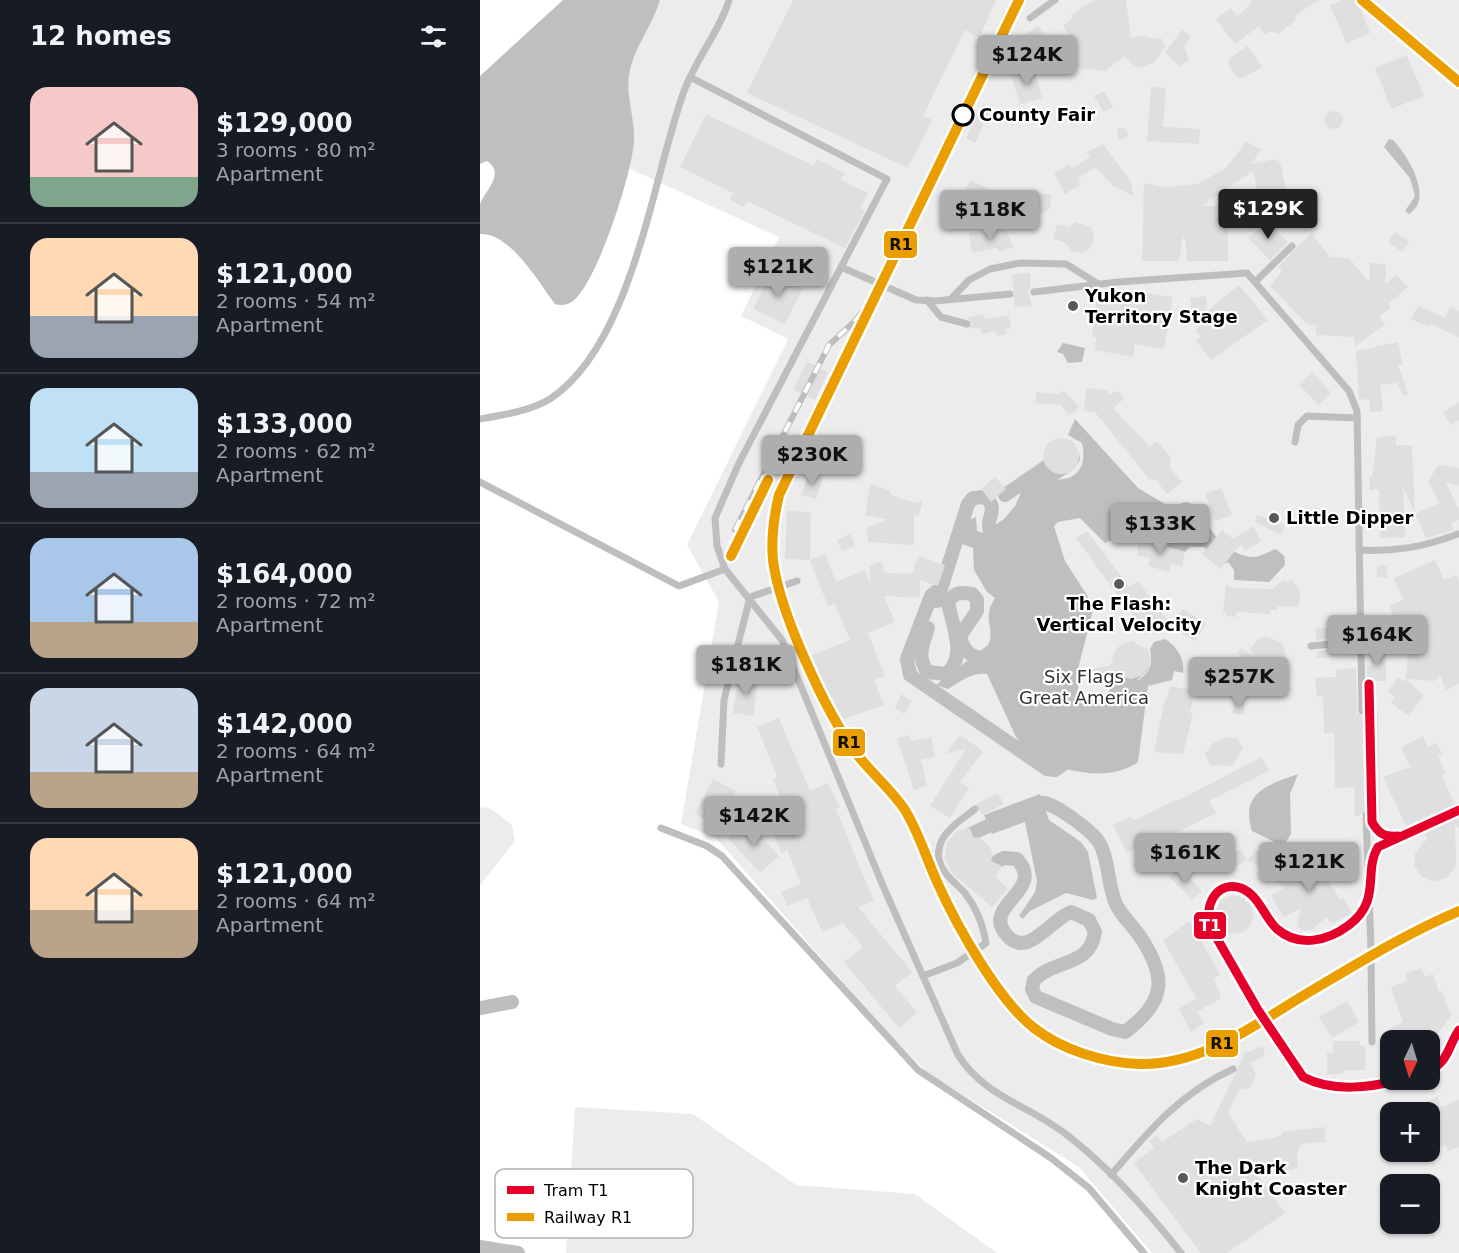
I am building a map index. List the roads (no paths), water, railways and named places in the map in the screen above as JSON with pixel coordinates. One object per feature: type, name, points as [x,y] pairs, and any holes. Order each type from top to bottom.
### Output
[{"type":"street","points":[[480,1008],[512,1002]]},
{"type":"street","points":[[480,1246],[518,1253]]},
{"type":"lane","points":[[480,419],[534,406],[549,399],[569,384],[593,353],[623,291],[648,223],[683,94],[729,0]]},
{"type":"lane","points":[[1030,18],[1055,0]]},
{"type":"lane","points":[[690,77],[887,179],[739,463],[715,518],[717,546],[725,568],[782,640],[958,1054],[982,1085],[1067,1134],[1150,1214],[1181,1253]]},
{"type":"lane","points":[[1255,282],[1292,246]]},
{"type":"lane","points":[[951,299],[969,280],[990,269],[1020,263],[1066,264],[1098,284]]},
{"type":"lane","points":[[841,267],[898,294],[927,300],[1010,294]]},
{"type":"lane","points":[[1034,292],[1098,284],[1246,273],[1349,391],[1357,418],[1362,711]]},
{"type":"lane","points":[[927,300],[941,316],[967,324]]},
{"type":"lane","points":[[1295,442],[1298,425],[1307,416],[1357,418]]},
{"type":"lane","points":[[480,482],[679,586],[725,568]]},
{"type":"lane","points":[[1359,550],[1390,552],[1429,545],[1458,534]]},
{"type":"lane","points":[[750,597],[797,580]]},
{"type":"lane","points":[[721,764],[724,700],[750,597]]},
{"type":"lane","points":[[1311,646],[1360,642]]},
{"type":"lane","points":[[923,976],[957,963],[986,943],[983,924],[964,892],[942,871],[939,858],[940,845],[950,830],[975,809]]},
{"type":"lane","points":[[1366,815],[1371,949]]},
{"type":"lane","points":[[661,828],[707,846],[722,856],[918,1070],[1051,1158],[1089,1188],[1144,1253]]},
{"type":"lane","points":[[1371,959],[1372,1042]]},
{"type":"lane","points":[[1111,1175],[1151,1129],[1189,1092],[1233,1069]]},
{"type":"waterway","points":[[1005,495],[1052,463],[1055,449],[1069,449],[1073,458],[1070,463],[1044,480],[1037,491]]},
{"type":"waterway","points":[[937,601],[968,504],[973,498],[985,497],[991,504],[989,523],[991,538],[998,543]]},
{"type":"waterway","points":[[937,591],[931,596],[907,659],[910,675],[1047,769],[1055,770],[1062,765],[1065,751]]},
{"type":"waterway","points":[[928,628],[922,650],[922,661],[928,672],[946,674],[956,659],[957,651],[957,641],[948,603],[958,594],[972,594],[977,600],[977,611],[960,636],[964,647],[970,654],[991,660]]},
{"type":"waterway","points":[[1084,712],[1112,701],[1119,680],[1120,659]]},
{"type":"waterway","points":[[1124,704],[1131,676],[1142,666]]},
{"type":"waterway","points":[[998,861],[1004,858],[1017,859],[1024,870],[1024,880],[1020,889],[1007,905],[1000,923],[1005,933],[1013,941],[1021,943],[1030,941],[1071,912],[1089,920],[1095,932],[1092,943],[1080,957],[1053,968],[1034,980],[1032,989],[1036,997],[1112,1029],[1125,1032],[1139,1021],[1149,1010],[1155,998],[1158,976],[1155,963],[1148,950],[1117,906],[1100,844],[1075,820],[1059,809],[1045,803],[1028,807]]},
{"type":"waterway","points":[[971,834],[1005,818]]},
{"type":"tram line","points":[[1369,684],[1369,711]]},
{"type":"tram line","name":"T1","points":[[1369,684],[1372,822],[1382,834],[1398,836]]},
{"type":"tram line","name":"T1","points":[[1380,1084],[1340,1087],[1303,1077],[1258,1010],[1211,928],[1210,904],[1213,897],[1224,888],[1241,888],[1257,901],[1272,924],[1286,935],[1304,940],[1332,935],[1349,925],[1365,906],[1378,847],[1459,810]]},
{"type":"tram line","points":[[1372,815],[1374,825],[1380,832],[1398,836]]},
{"type":"tram line","points":[[1380,1084],[1340,1087],[1303,1077],[1258,1010],[1207,919],[1213,896],[1232,887],[1246,892],[1257,901],[1284,933],[1297,940],[1313,941],[1334,934],[1355,919],[1365,906],[1372,890],[1373,860],[1377,849],[1391,838],[1421,826]]},
{"type":"tram line","points":[[1440,1063],[1445,1058],[1459,1030]]},
{"type":"tram line","name":"T1","points":[[1440,1063],[1445,1058],[1459,1030]]},
{"type":"railway","points":[[735,530],[829,345],[854,322],[871,302]]},
{"type":"railway","points":[[731,556],[747,523]]},
{"type":"rail line","name":"R1","points":[[1019,0],[779,495],[772,544],[777,581],[794,632],[818,687],[856,753],[905,810],[946,901],[967,941],[1006,1000],[1045,1036],[1084,1054],[1112,1061],[1140,1064],[1164,1062],[1209,1050],[1251,1028],[1384,948],[1459,911]]},
{"type":"rail line","name":"R1","points":[[1362,0],[1459,82]]},
{"type":"rail line","name":"R1","points":[[731,556],[768,480]]},
{"type":"place","name":"County Fair","points":[[963,115]]},
{"type":"place","name":"Yukon Territory Stage","points":[[1073,306]]},
{"type":"place","name":"Little Dipper","points":[[1274,518]]},
{"type":"place","name":"The Flash: Vertical Velocity","points":[[1119,584]]},
{"type":"place","name":"The Dark Knight Coaster","points":[[1183,1178]]},
{"type":"park label","name":"Six Flags Great America","points":[[1084,687]]}]
